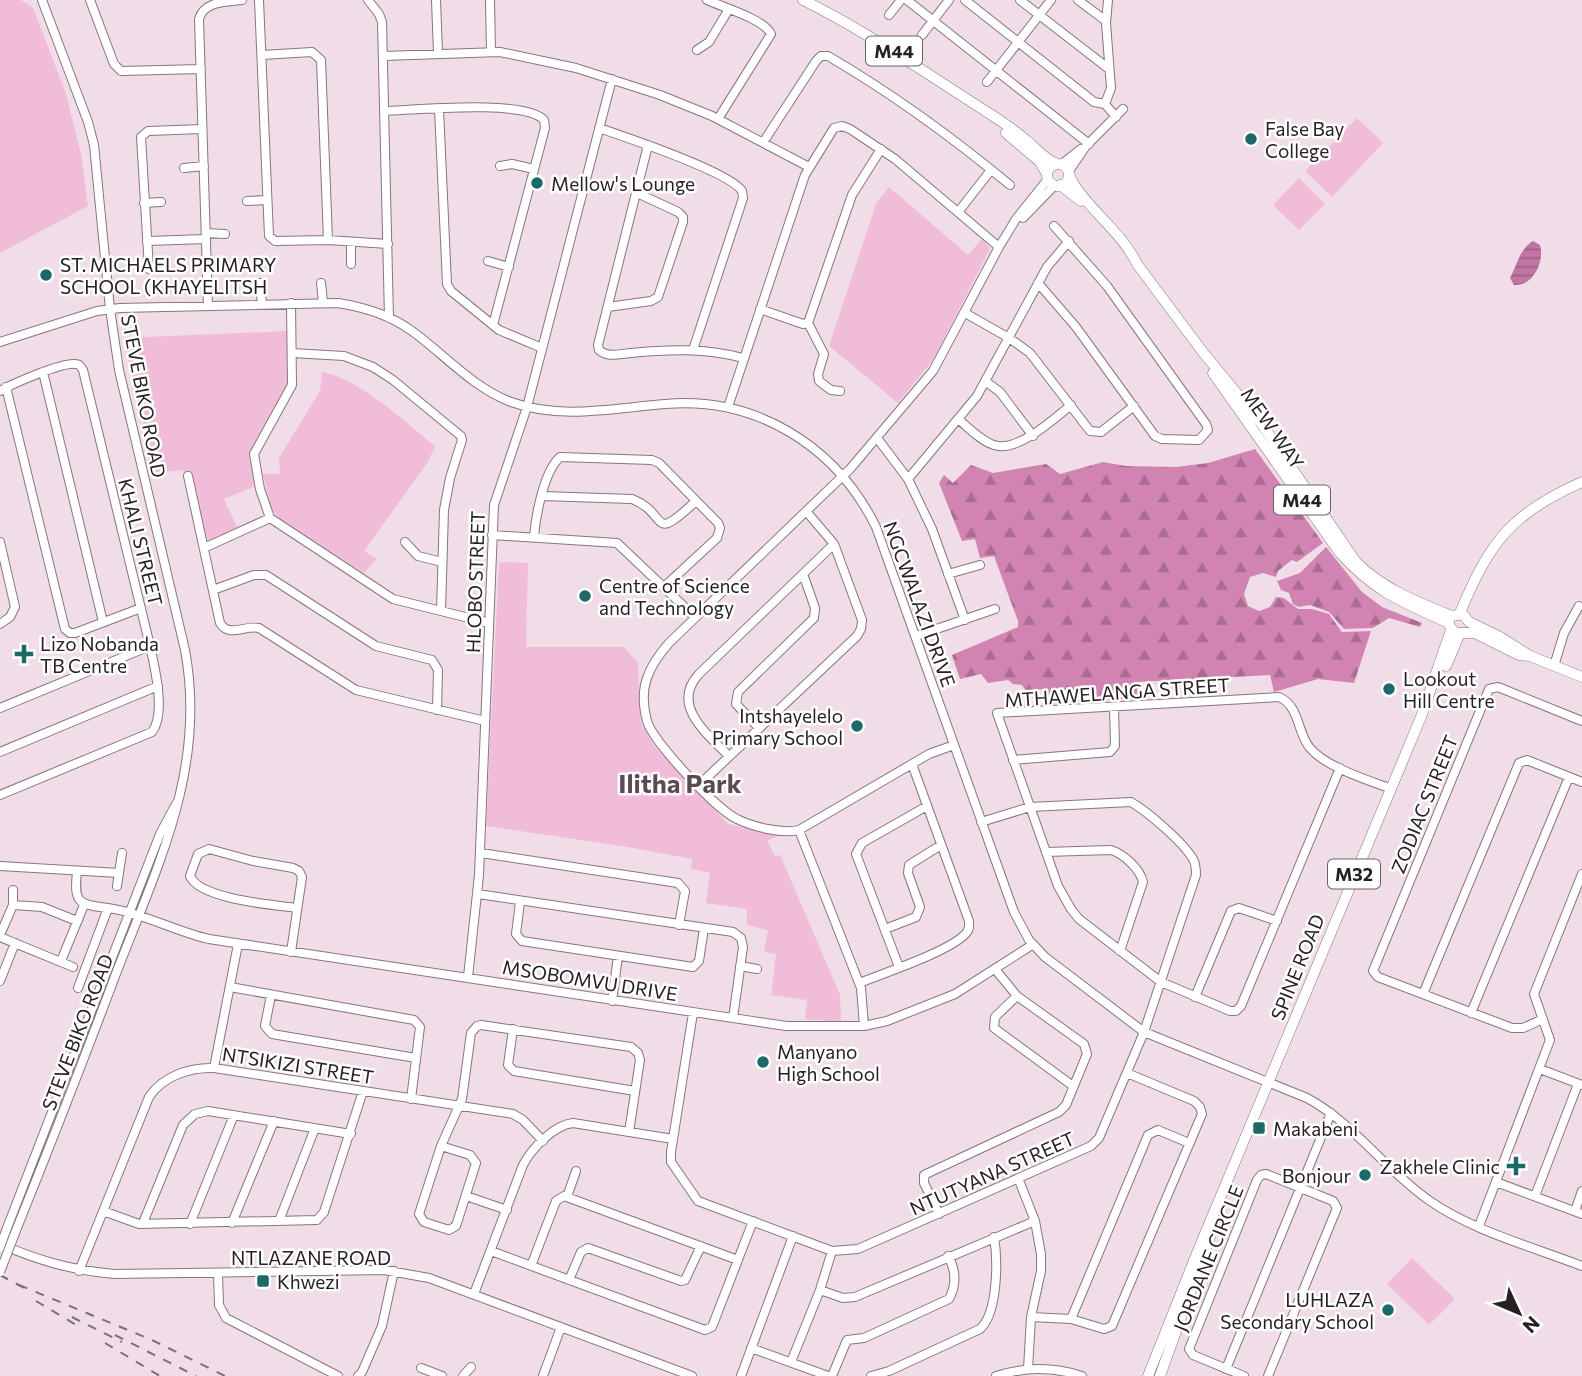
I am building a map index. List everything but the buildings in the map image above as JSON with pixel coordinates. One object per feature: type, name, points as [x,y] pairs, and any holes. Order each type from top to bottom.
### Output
[{"type":"main road","name":"MEW WAY","points":[[803,0],[886,46],[1027,140],[1049,161],[1064,168],[1077,189],[1130,250],[1202,351],[1248,405],[1290,462],[1342,543],[1367,572],[1399,593],[1459,623]]},
{"type":"main road","name":"MEW WAY","points":[[980,109],[1040,162],[1053,181],[1078,198],[1124,253],[1138,264]]},
{"type":"main road","points":[[1050,167],[1064,168],[1066,182],[1053,181],[1050,167]]},
{"type":"main road","name":"MEW WAY","points":[[1202,351],[1210,368],[1340,553],[1372,585],[1404,604],[1500,637],[1530,656],[1582,677]]},
{"type":"main road","points":[[1243,416],[1254,424],[1282,458],[1290,462],[1288,471],[1307,498],[1318,522]]},
{"type":"main road","name":"SPINE ROAD","points":[[1148,1376],[1196,1253],[1421,717],[1478,573],[1492,548],[1510,526],[1530,508],[1582,482]]},
{"type":"main road","name":"SPINE ROAD","points":[[1160,1376],[1223,1193]]},
{"type":"street","name":"STEVE BIKO ROAD","points":[[0,1272],[11,1231],[134,913],[169,838],[191,734],[190,676],[121,379],[110,309],[94,145],[88,122],[42,0]]},
{"type":"street","points":[[90,0],[114,64],[119,69],[127,72],[201,69]]},
{"type":"street","points":[[208,306],[199,19],[202,11],[213,5],[243,0]]},
{"type":"street","points":[[260,0],[267,228],[271,239],[388,244]]},
{"type":"street","points":[[368,0],[381,19],[384,56],[389,318]]},
{"type":"street","points":[[436,0],[438,53]]},
{"type":"street","points":[[490,0],[491,52]]},
{"type":"street","points":[[707,0],[765,26],[771,34],[718,119]]},
{"type":"street","points":[[889,15],[901,0]]},
{"type":"street","points":[[907,0],[1088,145]]},
{"type":"street","points":[[922,35],[949,0]]},
{"type":"street","points":[[965,0],[1094,102],[1105,104],[1115,117]]},
{"type":"street","points":[[1020,0],[1109,69]]},
{"type":"street","points":[[986,82],[1051,0]]},
{"type":"street","points":[[1078,0],[1106,21]]},
{"type":"street","points":[[1105,104],[1111,90],[1106,21],[1108,0]]},
{"type":"street","points":[[697,50],[709,43],[729,9]]},
{"type":"street","points":[[262,55],[312,52],[321,60],[328,240]]},
{"type":"street","points":[[384,56],[491,52],[525,57],[612,79],[718,119],[809,167]]},
{"type":"street","points":[[764,141],[816,61],[824,55],[883,88],[943,130],[1010,185]]},
{"type":"street","name":"HLOBO STREET","points":[[468,977],[481,853],[495,497],[527,407],[612,79]]},
{"type":"street","points":[[384,111],[496,107],[540,116],[544,120],[545,128],[493,325]]},
{"type":"street","points":[[439,109],[445,279],[452,291],[502,332],[542,348]]},
{"type":"street","points":[[1064,168],[1123,109]]},
{"type":"street","points":[[728,407],[792,209],[809,167],[829,134],[839,126],[850,129],[881,149],[959,211],[999,247]]},
{"type":"street","points":[[599,128],[648,145],[730,181],[739,187],[743,195],[693,350]]},
{"type":"street","points":[[149,269],[140,143],[142,136],[148,131],[202,129]]},
{"type":"street","points":[[648,145],[598,345],[607,356],[693,350],[717,351],[743,358]]},
{"type":"street","points":[[840,391],[830,390],[819,381],[818,374],[824,354],[808,323],[852,195],[881,149]]},
{"type":"street","points":[[499,166],[512,164],[534,169]]},
{"type":"street","points":[[184,168],[204,166]]},
{"type":"street","points":[[959,211],[991,170]]},
{"type":"street","points":[[954,745],[929,754],[799,830],[790,832],[735,819],[660,745],[648,724],[645,678],[650,666],[668,643],[778,533],[807,511],[844,476],[933,371],[999,247],[1053,181]]},
{"type":"street","points":[[608,306],[658,298],[684,222],[678,212],[637,193]]},
{"type":"street","points":[[247,201],[266,200]]},
{"type":"street","points":[[144,203],[161,202]]},
{"type":"street","points":[[1038,284],[1076,327],[1155,436],[1162,439],[1199,440],[1208,430],[1107,286],[1054,226]]},
{"type":"street","points":[[147,241],[225,233]]},
{"type":"street","points":[[908,479],[977,396],[1047,267],[1069,241]]},
{"type":"street","points":[[351,242],[351,264]]},
{"type":"street","points":[[488,261],[509,267]]},
{"type":"street","points":[[207,265],[227,267]]},
{"type":"street","points":[[260,283],[262,304]]},
{"type":"street","points":[[321,283],[323,302]]},
{"type":"street","name":"NGCWALAZI DRIVE","points":[[0,342],[110,309],[323,302],[352,305],[389,318],[413,332],[482,387],[508,401],[527,407],[564,412],[689,402],[728,407],[764,418],[800,437],[818,450],[844,476],[866,507],[876,527],[1014,912],[1032,945],[1063,973],[1144,1032],[1307,1098],[1331,1113],[1400,1179],[1440,1207],[1479,1226],[1582,1266]]},
{"type":"street","points":[[291,303],[291,388],[254,451],[260,489],[270,517],[390,597],[489,623]]},
{"type":"street","points":[[760,309],[803,324],[808,323]]},
{"type":"street","points":[[965,313],[1009,338],[1035,358],[1090,431],[1096,433],[1134,406]]},
{"type":"street","points":[[292,352],[344,356],[373,367],[393,380],[461,436],[462,442],[451,474],[444,510],[441,611]]},
{"type":"street","name":"KHALI STREET","points":[[0,795],[152,732],[156,725],[158,686],[83,370],[73,363],[3,389]]},
{"type":"street","points":[[43,372],[103,622]]},
{"type":"street","points":[[985,382],[1000,393],[1033,436]]},
{"type":"street","points":[[3,389],[62,624],[68,632],[75,633],[141,608]]},
{"type":"street","points":[[958,419],[994,446],[1000,447],[1033,436],[1071,405]]},
{"type":"street","points":[[877,438],[908,479],[932,529],[965,620]]},
{"type":"street","points":[[534,536],[542,496],[554,462],[564,455],[652,460],[659,463],[718,523],[719,533],[664,587]]},
{"type":"street","points":[[188,476],[220,623],[227,630],[252,626],[258,628],[356,690],[485,721]]},
{"type":"street","points":[[542,496],[630,499],[666,524],[673,523],[696,501]]},
{"type":"street","points":[[699,785],[862,629],[862,620],[834,544],[807,511]]},
{"type":"street","points":[[204,548],[270,517]]},
{"type":"street","points":[[492,535],[617,543],[695,617]]},
{"type":"street","points":[[0,542],[4,574],[15,607],[10,617],[0,624]]},
{"type":"street","points":[[405,542],[418,556],[442,562]]},
{"type":"street","points":[[729,756],[704,731],[689,708],[688,688],[699,674],[834,544]]},
{"type":"street","points":[[948,575],[980,565]]},
{"type":"street","points":[[759,727],[736,704],[736,697],[738,692],[813,621],[815,608],[803,574]]},
{"type":"street","points":[[213,590],[254,575],[266,575],[376,646],[432,660],[438,670],[437,709]]},
{"type":"street","points":[[1554,666],[1568,624],[1578,606]]},
{"type":"street","points":[[916,636],[995,609]]},
{"type":"street","points":[[0,708],[150,646]]},
{"type":"street","points":[[0,752],[158,686]]},
{"type":"street","name":"ZODIAC STREET","points":[[1543,1019],[1523,1028],[1512,1028],[1378,977],[1374,974],[1374,967],[1488,691],[1492,687],[1498,687],[1582,721]]},
{"type":"street","name":"MTHAWELANGA STREET","points":[[1279,697],[1290,704],[1304,740],[1311,749],[1339,771],[1239,1009],[1230,1011],[1161,982],[1079,919],[1058,886],[997,713],[1114,707],[1279,697]]},
{"type":"street","points":[[1013,760],[1110,751],[1115,746],[1114,707]]},
{"type":"street","points":[[1423,994],[1520,763],[1527,760],[1582,782]]},
{"type":"street","points":[[859,983],[931,955],[964,935],[969,928],[969,921],[912,764]]},
{"type":"street","points":[[1339,771],[1390,788]]},
{"type":"street","points":[[1471,1013],[1569,777]]},
{"type":"street","name":"NTUTYANA STREET","points":[[832,1251],[858,1249],[1095,1143],[1144,1032],[1196,875],[1192,858],[1154,819],[1132,802],[1030,807],[981,822]]},
{"type":"street","points":[[900,967],[857,860],[857,850],[862,843],[927,806]]},
{"type":"street","points":[[799,830],[859,983],[863,1026]]},
{"type":"street","points":[[885,929],[916,917],[919,913],[920,907],[908,873],[909,865],[941,845]]},
{"type":"street","points":[[291,952],[302,877],[295,869],[209,849],[202,850],[197,856],[190,876],[197,886],[248,902],[297,908]]},
{"type":"street","points":[[1046,852],[1111,850],[1121,854],[1140,874],[1143,882],[1121,951]]},
{"type":"street","points":[[117,886],[122,853]]},
{"type":"street","points":[[481,853],[678,883],[685,891],[680,925]]},
{"type":"street","points":[[0,866],[119,873]]},
{"type":"street","points":[[61,961],[84,905],[75,895],[76,871]]},
{"type":"street","points":[[1479,1226],[1549,1040],[1534,994],[1535,988],[1579,891],[1582,874]]},
{"type":"street","points":[[13,890],[13,905],[0,936],[74,967]]},
{"type":"street","points":[[478,894],[733,932],[741,938],[743,947],[733,1018]]},
{"type":"street","points":[[520,902],[516,934],[522,941],[692,967],[699,961],[704,928]]},
{"type":"street","points":[[13,905],[42,907],[77,921]]},
{"type":"street","name":"MSOBOMVU DRIVE","points":[[84,905],[134,913],[191,935],[238,944],[786,1026],[863,1026],[887,1021],[954,994],[1032,945]]},
{"type":"street","points":[[78,988],[108,908]]},
{"type":"street","points":[[1195,997],[1231,911],[1240,908],[1277,921]]},
{"type":"street","points":[[0,981],[15,943]]},
{"type":"street","points":[[214,1068],[238,944]]},
{"type":"street","points":[[612,1000],[618,956]]},
{"type":"street","points":[[740,966],[757,969]]},
{"type":"street","points":[[939,1213],[924,1175],[1059,1112],[1066,1105],[1087,1054],[1087,1048],[1017,996],[995,969]]},
{"type":"street","points":[[230,987],[414,1020],[420,1027],[411,1099]]},
{"type":"street","points":[[271,995],[265,1026],[272,1034],[416,1058]]},
{"type":"street","points":[[1017,996],[995,1017],[993,1028],[1073,1086]]},
{"type":"street","points":[[693,1013],[671,1162],[694,1198],[832,1251],[820,1290],[791,1363]]},
{"type":"street","points":[[441,1146],[470,1155],[476,1166],[453,1229],[444,1230],[424,1222],[419,1214],[441,1146],[458,1106],[473,1028],[481,1025],[631,1047],[638,1053],[640,1060],[629,1132]]},
{"type":"street","points":[[513,1029],[508,1065],[514,1071],[635,1091]]},
{"type":"street","name":"NTSIKIZI STREET","points":[[79,1271],[153,1091],[191,1068],[214,1068],[519,1117],[543,1141]]},
{"type":"street","points":[[1535,1196],[1580,1084],[1540,1069]]},
{"type":"street","points":[[1031,1317],[1071,1319],[1104,1329],[1114,1324],[1202,1114],[1198,1104],[1127,1073]]},
{"type":"street","points":[[103,1211],[136,1223],[190,1224],[319,1219],[324,1212],[351,1134],[363,1091]]},
{"type":"street","points":[[143,1223],[187,1120],[201,1111],[351,1134]]},
{"type":"street","points":[[1226,1369],[1331,1113]]},
{"type":"street","points":[[190,1224],[234,1115]]},
{"type":"street","points":[[232,1223],[274,1121]]},
{"type":"street","points":[[474,1294],[525,1160],[559,1128],[570,1123],[673,1139]]},
{"type":"street","points":[[279,1222],[315,1128]]},
{"type":"street","points":[[1071,1319],[1148,1135],[1158,1130],[1189,1143]]},
{"type":"street","points":[[567,1197],[576,1171]]},
{"type":"street","name":"JORDANE CIRCLE","points":[[1244,1376],[1193,1355],[1189,1346],[1257,1180],[1266,1174],[1333,1201],[1337,1208],[1268,1376]]},
{"type":"street","points":[[1018,1178],[1035,1221],[1041,1254],[1041,1270],[1031,1317],[1028,1370]]},
{"type":"street","points":[[1496,1182],[1578,1212],[1582,1191]]},
{"type":"street","points":[[466,1196],[507,1210]]},
{"type":"street","points":[[531,1266],[556,1201],[567,1197],[738,1260]]},
{"type":"street","points":[[820,1290],[843,1298],[855,1297],[1035,1221]]},
{"type":"street","points":[[491,1251],[705,1330],[712,1326],[753,1222]]},
{"type":"street","name":"STEVE BIKO ROAD","points":[[0,1245],[11,1231]]},
{"type":"street","points":[[741,1376],[793,1236]]},
{"type":"street","points":[[871,1376],[889,1371],[980,1329],[985,1324],[990,1314],[998,1260],[994,1237]]},
{"type":"street","name":"NTLAZANE ROAD","points":[[0,1245],[79,1271],[114,1274],[394,1271],[429,1278],[692,1376]]},
{"type":"street","points":[[569,1280],[581,1252],[588,1248],[681,1281],[688,1277],[701,1246]]},
{"type":"street","points":[[751,1348],[830,1376],[847,1340],[864,1338],[949,1299],[955,1273],[948,1256]]},
{"type":"street","points":[[358,1376],[382,1326],[394,1271]]},
{"type":"street","points":[[218,1273],[219,1305],[226,1318],[338,1376]]},
{"type":"street","points":[[543,1376],[561,1327]]},
{"type":"street","points":[[463,1376],[471,1367]]},
{"type":"street","points":[[421,1368],[442,1376]]},
{"type":"street","points":[[996,1376],[1028,1370],[1056,1370],[1082,1376]]},
{"type":"shaded area","points":[[0,0],[21,0],[33,8],[65,91],[81,154],[88,206],[0,253]]},
{"type":"shaded area","points":[[1357,118],[1383,143],[1332,197],[1305,171]]},
{"type":"shaded area","points":[[1299,178],[1325,204],[1299,230],[1273,205]]},
{"type":"shaded area","points":[[889,187],[968,255],[982,239],[990,249],[933,360],[898,403],[829,346],[876,204]]},
{"type":"shaded area","points":[[1533,241],[1540,245],[1541,251],[1536,272],[1527,282],[1514,285],[1510,278],[1521,253]]},
{"type":"shaded area","points":[[287,331],[288,386],[251,454],[258,485],[224,499],[238,529],[211,540],[200,539],[183,470],[155,473],[123,338]]},
{"type":"shaded area","points":[[322,372],[337,376],[367,392],[435,446],[428,462],[364,551],[377,559],[364,573],[279,518],[271,508],[263,474],[280,474],[279,458],[320,391]]},
{"type":"shaded area","points":[[499,562],[528,563],[526,647],[624,647],[638,663],[641,723],[653,744],[728,824],[779,835],[767,841],[775,856],[780,855],[840,995],[841,1022],[805,1019],[807,1000],[771,995],[776,954],[764,952],[768,930],[747,925],[747,909],[706,903],[710,873],[691,869],[692,859],[486,826]]},
{"type":"shaded area","points":[[1412,1258],[1455,1299],[1429,1325],[1387,1284]]},
{"type":"green space","points":[[1255,449],[1323,543],[1297,562],[1292,560],[1278,571],[1276,577],[1263,573],[1250,577],[1244,594],[1248,606],[1259,611],[1270,607],[1276,597],[1284,598],[1298,609],[1312,609],[1329,614],[1342,632],[1371,631],[1354,683],[1318,679],[1274,692],[1270,675],[1138,682],[1137,698],[1043,704],[1043,689],[1026,691],[1022,685],[1008,680],[988,683],[981,674],[960,679],[952,655],[1018,627],[1018,621],[994,556],[980,558],[975,539],[962,541],[939,483],[944,475],[953,483],[971,465],[993,473],[1046,464],[1060,474],[1103,462],[1126,466],[1176,467],[1208,463]]},
{"type":"green space","points":[[1326,547],[1362,592],[1382,607],[1422,623],[1420,627],[1389,618],[1373,628],[1344,629],[1329,612],[1310,605],[1299,607],[1293,604],[1289,593],[1281,590],[1277,581],[1300,573]]},
{"type":"railway","points":[[0,1275],[28,1290]]},
{"type":"railway","points":[[19,1285],[152,1340],[225,1376]]},
{"type":"railway","points":[[36,1301],[78,1326]]},
{"type":"railway","points":[[72,1317],[122,1342]]},
{"type":"railway","points":[[115,1335],[196,1376]]},
{"type":"railway","points":[[105,1343],[160,1376]]},
{"type":"place","name":"False Bay College","points":[[1251,139]]},
{"type":"place","name":"Mellow's Lounge","points":[[537,183]]},
{"type":"place","name":"ST. MICHAELS PRIMARY SCHOOL (KHAYELITSH","points":[[46,275]]},
{"type":"place","name":"Centre of Science and Technology","points":[[585,596]]},
{"type":"place","name":"Lizo Nobanda TB Centre","points":[[24,654]]},
{"type":"place","name":"Lookout Hill Centre","points":[[1389,689]]},
{"type":"place","name":"Intshayelelo Primary School","points":[[857,726]]},
{"type":"place","name":"Manyano High School","points":[[763,1062]]},
{"type":"place","name":"Makabeni","points":[[1259,1128]]},
{"type":"place","name":"Zakhele Clinic","points":[[1516,1166]]},
{"type":"place","name":"Bonjour","points":[[1365,1175]]},
{"type":"place","name":"Khwezi","points":[[263,1281]]},
{"type":"place","name":"LUHLAZA Secondary School","points":[[1388,1310]]},
{"type":"district","name":"Ilitha Park","points":[[680,782]]}]
